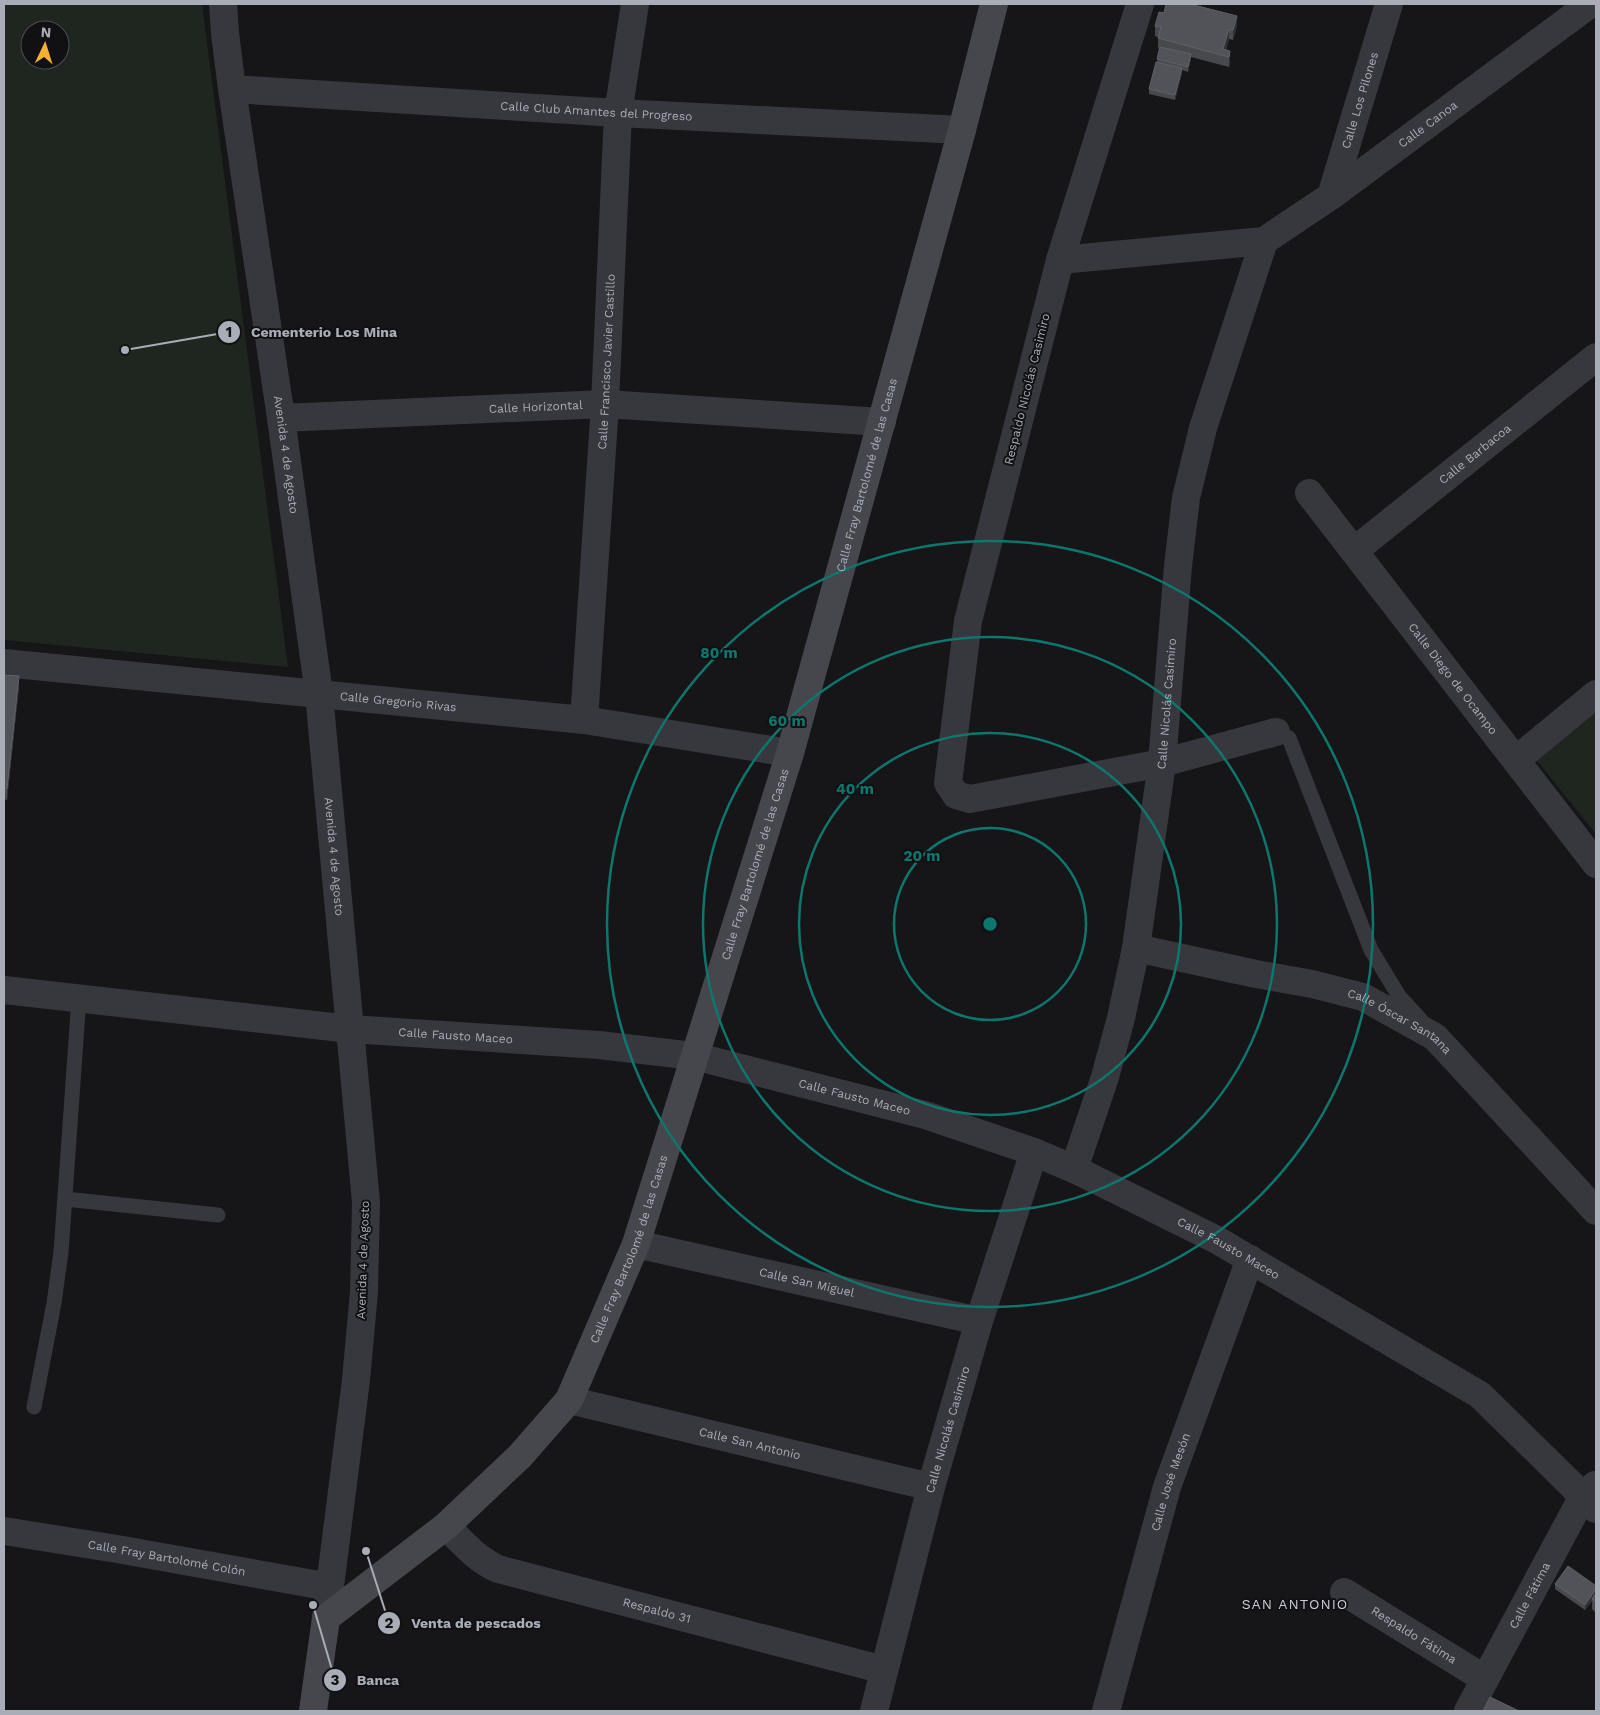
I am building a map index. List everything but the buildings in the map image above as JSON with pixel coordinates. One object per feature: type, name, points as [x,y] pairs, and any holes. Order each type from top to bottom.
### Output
[{"type":"main road","name":"Calle Fray Bartolomé de las Casas","points":[[326,1618],[446,1526],[520,1456],[569,1400],[636,1244],[790,753],[962,130],[994,4]]},
{"type":"main road","name":"Avenida 4 de Agosto","points":[[313,1711],[326,1618]]},
{"type":"street","name":"Avenida 4 de Agosto","points":[[223,4],[232,89],[281,418],[319,694],[366,1202],[364,1274],[356,1380],[326,1618]]},
{"type":"street","name":"Calle Francisco Javier Castillo","points":[[584,720],[605,404],[618,113],[635,4]]},
{"type":"street","name":"Respaldo Nicolás Casimiro","points":[[1140,4],[1060,260],[968,622],[948,783],[956,795],[970,799],[1162,762]]},
{"type":"street","name":"Calle Los Pilones","points":[[1330,196],[1389,4]]},
{"type":"street","name":"Calle Canoa","points":[[1264,241],[1330,196],[1590,4]]},
{"type":"street","name":"Calle Club Amantes del Progreso","points":[[232,89],[618,113],[962,130]]},
{"type":"street","points":[[1060,260],[1264,241]]},
{"type":"street","name":"Calle Nicolás Casimiro","points":[[1074,1169],[1105,1077],[1121,1018],[1136,948],[1162,762],[1178,566],[1186,498],[1203,428],[1264,241]]},
{"type":"street","name":"Calle Barbacoa","points":[[1354,551],[1596,357]]},
{"type":"street","name":"Calle Horizontal","points":[[281,418],[605,404],[882,422]]},
{"type":"street","name":"Calle Diego de Ocampo","points":[[1309,493],[1596,864]]},
{"type":"street","name":"Calle Gregorio Rivas","points":[[4,663],[584,720],[790,753]]},
{"type":"street","points":[[1516,760],[1596,694]]},
{"type":"street","points":[[1162,762],[1276,732]]},
{"type":"street","name":"Calle Óscar Santana","points":[[1136,948],[1312,984],[1363,997],[1435,1036],[1596,1211]]},
{"type":"street","name":"Calle Fausto Maceo","points":[[4,990],[350,1029],[599,1045],[694,1056],[925,1114],[1034,1152],[1074,1169],[1250,1259],[1480,1394],[1592,1496]]},
{"type":"street","name":"Calle Nicolás Casimiro","points":[[874,1711],[931,1487],[979,1321],[1034,1152]]},
{"type":"street","name":"Calle San Miguel","points":[[636,1244],[979,1321]]},
{"type":"street","name":"Calle José Mesón","points":[[1106,1711],[1167,1487],[1250,1259]]},
{"type":"street","name":"Calle San Antonio","points":[[569,1400],[931,1487]]},
{"type":"street","name":"Calle Fátima","points":[[1468,1711],[1592,1496]]},
{"type":"street","name":"Respaldo 31","points":[[446,1526],[475,1556],[498,1568],[884,1670]]},
{"type":"street","name":"Calle Fray Bartolomé Colón","points":[[4,1530],[330,1587]]},
{"type":"street","name":"Respaldo Fátima","points":[[1344,1592],[1485,1680]]},
{"type":"lane","points":[[1276,732],[1289,738],[1370,950],[1399,996],[1435,1036]]},
{"type":"lane","points":[[34,1407],[54,1303],[61,1252],[79,998]]},
{"type":"lane","points":[[65,1199],[218,1215]]},
{"type":"shaded area","points":[[4,4],[202,4],[288,667],[4,640]]},
{"type":"shaded area","points":[[1596,708],[1596,834],[1534,757]]},
{"type":"place","name":"Cementerio Los Mina","points":[[125,350]]},
{"type":"place","name":"Venta de pescados","points":[[366,1551]]},
{"type":"place","name":"Banca","points":[[313,1605]]},
{"type":"district","name":"SAN ANTONIO","points":[[1295,1604]]}]
